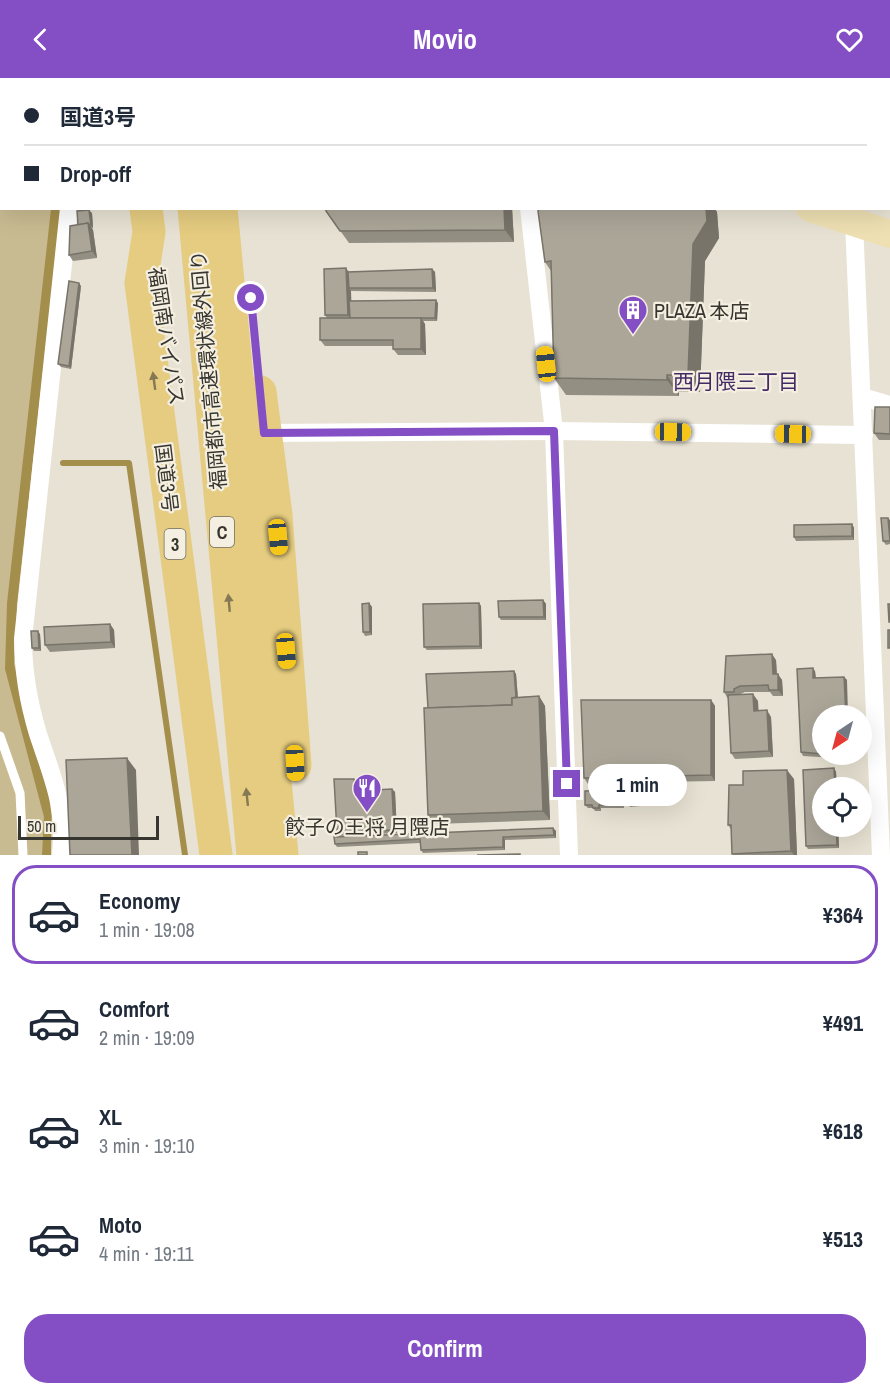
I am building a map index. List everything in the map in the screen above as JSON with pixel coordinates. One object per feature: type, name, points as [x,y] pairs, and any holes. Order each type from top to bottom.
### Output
[{"type":"highway","name":"福岡都市高速環状線外回り","points":[[194,210],[253,855]]},
{"type":"highway","name":"C","points":[[221,210],[285,855]]},
{"type":"highway","points":[[236,210],[238,297],[256,473],[272,732],[285,855]]},
{"type":"highway","points":[[242,210],[264,433],[276,515],[300,855]]},
{"type":"highway","name":"福岡南バイパス","points":[[148,220],[167,316],[217,737],[228,855]]},
{"type":"highway","name":"国道3号","points":[[148,220],[141,283],[216,855]]},
{"type":"main road","points":[[830,210],[890,214]]},
{"type":"main road","points":[[859,213],[890,234]]},
{"type":"street","points":[[61,855],[62,805],[38,732],[23,662],[23,639],[69,210]]},
{"type":"street","points":[[529,210],[554,431],[569,855]]},
{"type":"street","points":[[859,213],[862,397],[881,855]]},
{"type":"street","points":[[862,397],[890,405]]},
{"type":"street","points":[[264,433],[554,431],[864,435]]},
{"type":"lane","points":[[0,736],[20,793],[23,855]]},
{"type":"shaded area","points":[[0,210],[60,210],[17,604],[17,664],[51,855],[0,855]]},
{"type":"shaded area","points":[[51,210],[60,210],[17,604],[14,664],[52,806],[51,855],[42,855],[44,817],[5,669],[7,603]]},
{"type":"building","points":[[89,210],[91,225],[88,223],[78,225],[77,211]]},
{"type":"building","points":[[504,210],[505,230],[340,231],[326,211]]},
{"type":"building","name":"PLAZA 本店","points":[[706,210],[707,221],[693,244],[688,375],[667,375],[667,380],[554,378],[551,261],[545,262],[538,211]]},
{"type":"building","points":[[88,223],[92,251],[69,255],[70,226]]},
{"type":"building","points":[[346,268],[348,315],[325,315],[324,269]]},
{"type":"building","points":[[432,269],[433,288],[349,288],[348,272]]},
{"type":"building","points":[[69,281],[79,283],[69,366],[58,364]]},
{"type":"building","points":[[436,300],[435,318],[350,318],[349,301]]},
{"type":"building","points":[[320,318],[421,318],[421,349],[393,349],[393,340],[320,340]]},
{"type":"building","points":[[875,407],[890,407],[890,434],[874,433]]},
{"type":"building","points":[[881,518],[888,518],[890,541],[883,541]]},
{"type":"building","points":[[852,524],[852,536],[794,537],[794,525]]},
{"type":"building","points":[[543,600],[544,617],[499,617],[498,601]]},
{"type":"building","points":[[369,603],[370,632],[363,632],[362,604]]},
{"type":"building","points":[[479,603],[480,646],[424,647],[423,604]]},
{"type":"building","points":[[888,604],[890,604],[890,622],[889,622]]},
{"type":"building","points":[[110,624],[111,642],[45,645],[44,627]]},
{"type":"building","points":[[888,630],[890,630],[890,648],[888,648]]},
{"type":"building","points":[[31,631],[38,631],[39,648],[32,648]]},
{"type":"building","points":[[772,654],[773,674],[778,674],[778,690],[769,690],[768,685],[740,686],[734,689],[734,692],[724,692],[726,656]]},
{"type":"building","points":[[813,668],[813,678],[844,677],[845,705],[812,705],[812,753],[801,752],[797,669]]},
{"type":"building","points":[[514,671],[516,697],[512,698],[512,705],[428,708],[426,674]]},
{"type":"building","points":[[753,694],[754,711],[767,710],[769,751],[731,753],[728,695]]},
{"type":"building","points":[[539,696],[543,811],[428,815],[424,708],[512,705],[512,698]]},
{"type":"building","points":[[581,700],[711,700],[711,775],[584,778]]},
{"type":"building","points":[[127,758],[132,855],[70,855],[66,760]]},
{"type":"building","points":[[834,768],[834,777],[812,777],[812,837],[837,837],[837,845],[806,846],[803,770]]},
{"type":"building","points":[[787,770],[791,851],[732,854],[731,825],[728,825],[729,785],[743,785],[743,771]]},
{"type":"building","name":"餃子の王将 月隈店","points":[[334,779],[354,779],[355,791],[392,789],[394,830],[337,832]]},
{"type":"building","points":[[658,781],[659,796],[635,796],[635,800],[626,800],[625,783]]},
{"type":"building","points":[[607,785],[625,785],[626,800],[622,800],[622,805],[599,805],[599,808],[593,808],[592,805],[585,805],[585,791],[607,790]]},
{"type":"building","points":[[553,828],[554,835],[503,837],[503,847],[421,850],[420,839],[335,844],[334,837]]},
{"type":"building","points":[[358,852],[367,852],[367,855],[358,855]]},
{"type":"waterway","points":[[63,463],[129,463],[185,855]]},
{"type":"place","name":"PLAZA 本店","points":[[633,336]]},
{"type":"place","name":"餃子の王将 月隈店","points":[[367,814]]},
{"type":"district","name":"西月隈三丁目","points":[[736,381]]},
{"type":"route","points":[[251,298],[264,433],[554,431],[567,784]]}]
